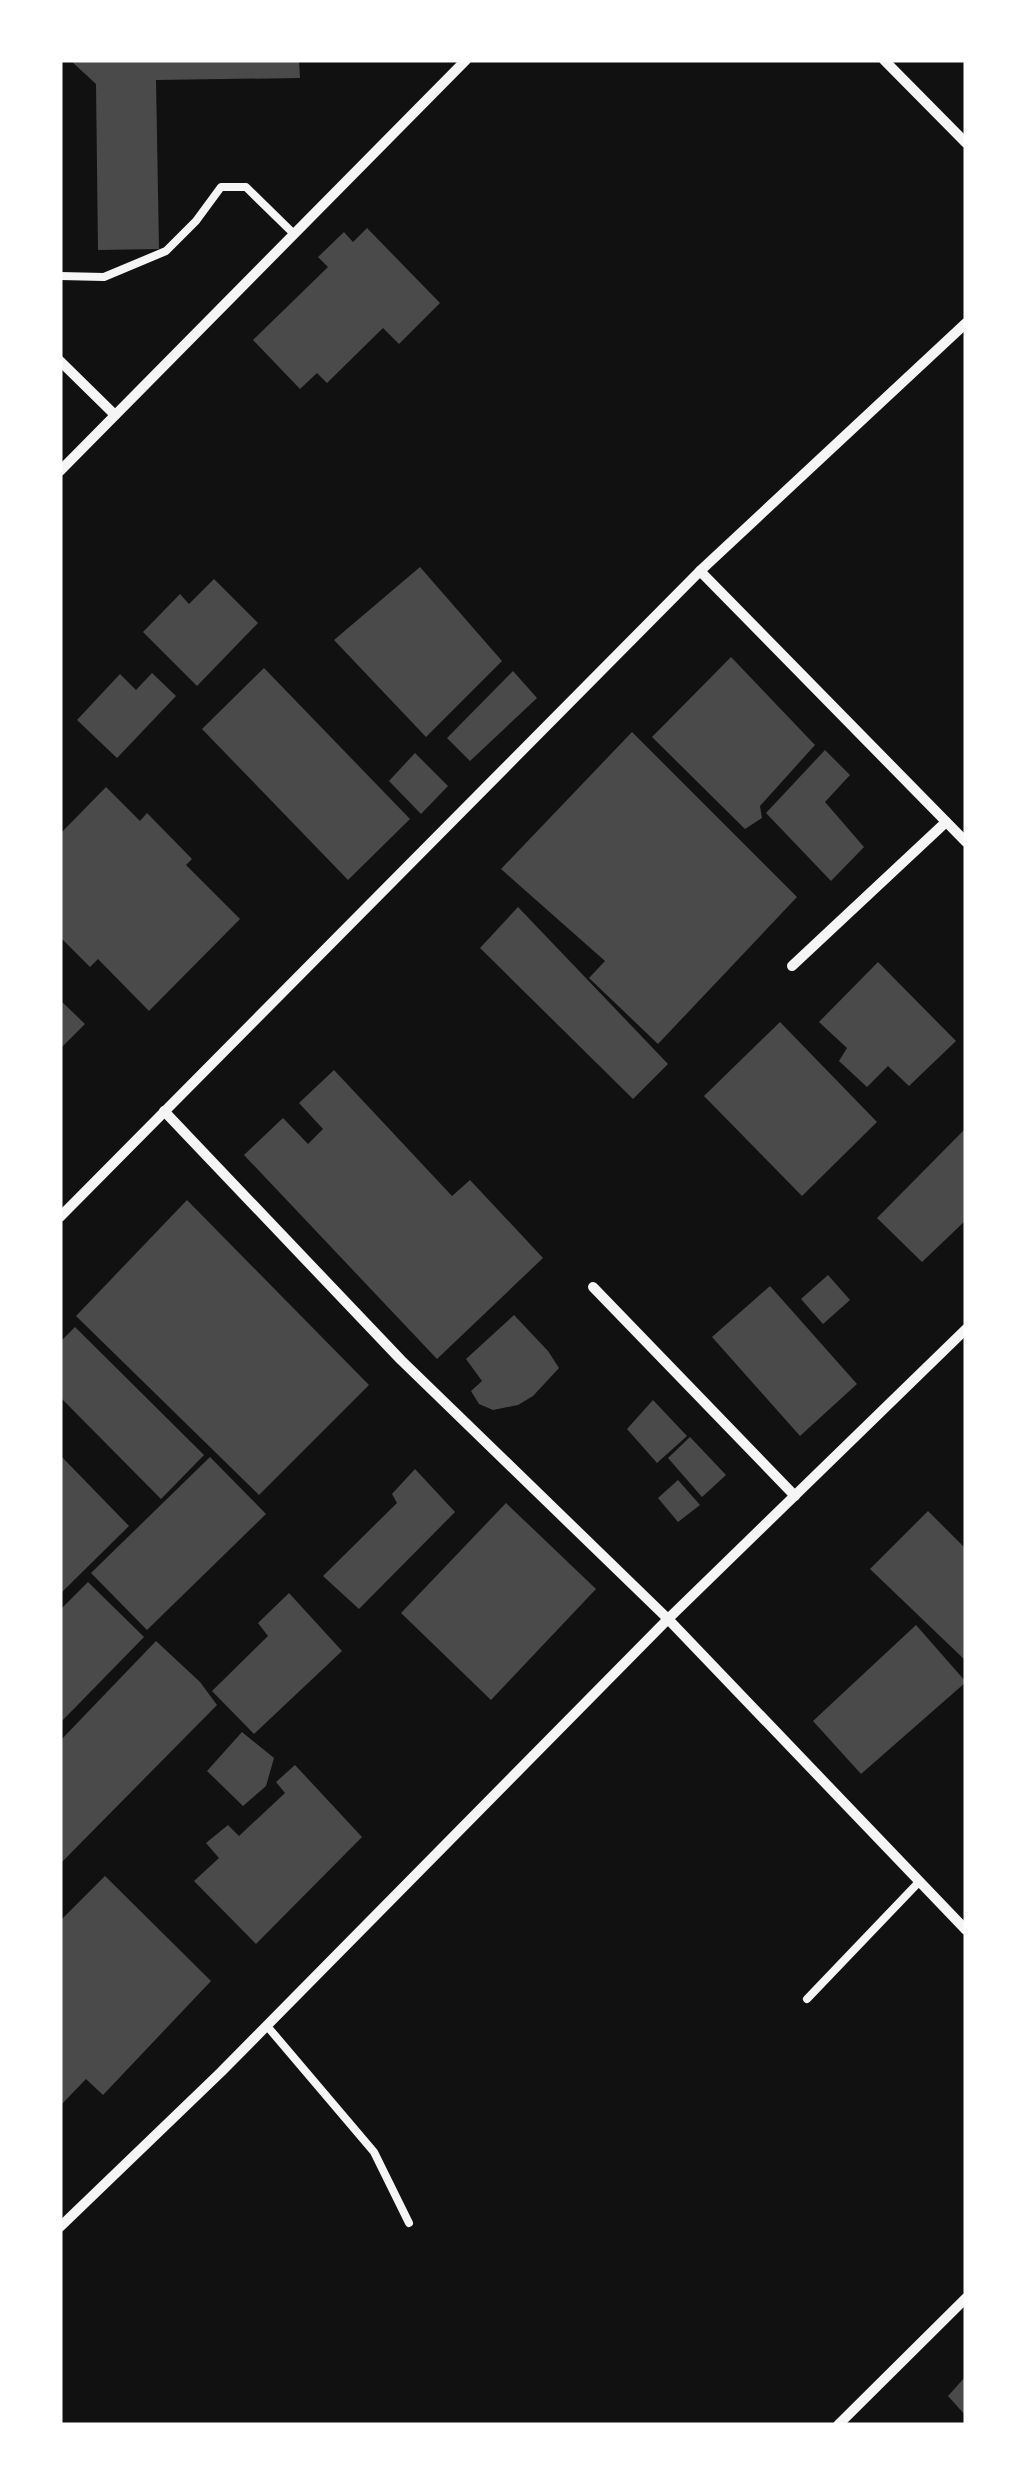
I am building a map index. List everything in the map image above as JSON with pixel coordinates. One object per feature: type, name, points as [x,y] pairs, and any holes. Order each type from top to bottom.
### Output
[{"type":"street","points":[[60,471],[466,60]]},
{"type":"street","points":[[884,60],[966,143]]},
{"type":"street","points":[[60,1217],[700,571],[966,323]]},
{"type":"street","points":[[60,360],[115,415]]},
{"type":"street","points":[[700,571],[966,842]]},
{"type":"street","points":[[792,966],[946,822]]},
{"type":"street","points":[[164,1111],[400,1360],[668,1619],[966,1930]]},
{"type":"street","points":[[592,1287],[795,1496]]},
{"type":"street","points":[[60,2227],[268,2026],[668,1619],[966,1330]]},
{"type":"street","points":[[838,2425],[966,2298]]},
{"type":"lane","points":[[60,276],[104,277],[166,251],[221,187],[246,187],[294,234]]},
{"type":"lane","points":[[807,1999],[918,1882]]},
{"type":"lane","points":[[268,2026],[374,2152],[408,2223]]},
{"type":"building","points":[[70,60],[299,60],[300,78],[156,80],[159,249],[98,250],[96,84]]},
{"type":"building","points":[[367,228],[440,303],[399,344],[383,328],[327,383],[317,373],[300,389],[253,340],[328,267],[318,257],[344,232],[353,242]]},
{"type":"building","points":[[420,567],[502,661],[426,737],[334,640]]},
{"type":"building","points":[[214,579],[258,623],[197,686],[143,632],[180,594],[189,604]]},
{"type":"building","points":[[731,657],[815,745],[760,806],[762,818],[745,829],[652,737]]},
{"type":"building","points":[[264,668],[410,819],[348,880],[202,729]]},
{"type":"building","points":[[513,671],[537,698],[470,761],[447,738]]},
{"type":"building","points":[[152,673],[176,696],[117,758],[77,720],[120,674],[136,690]]},
{"type":"building","points":[[632,732],[797,897],[658,1044],[589,978],[605,961],[501,869]]},
{"type":"building","points":[[825,750],[850,775],[825,802],[864,847],[831,881],[766,813]]},
{"type":"building","points":[[415,753],[448,786],[421,814],[389,781]]},
{"type":"building","points":[[106,787],[140,821],[147,813],[192,859],[186,865],[240,919],[149,1011],[98,959],[90,967],[60,937],[60,834]]},
{"type":"building","points":[[518,907],[668,1064],[633,1099],[480,948]]},
{"type":"building","points":[[878,962],[956,1041],[909,1086],[888,1066],[867,1087],[839,1061],[847,1048],[819,1022]]},
{"type":"building","points":[[60,1000],[85,1024],[60,1049]]},
{"type":"building","points":[[780,1022],[877,1122],[802,1196],[704,1096]]},
{"type":"building","points":[[334,1070],[452,1196],[470,1180],[543,1258],[437,1359],[244,1155],[283,1118],[308,1144],[323,1129],[299,1103]]},
{"type":"building","points":[[966,1128],[966,1220],[922,1262],[877,1218]]},
{"type":"building","points":[[187,1200],[369,1385],[259,1495],[76,1316]]},
{"type":"building","points":[[828,1275],[850,1300],[823,1324],[801,1299]]},
{"type":"building","points":[[770,1286],[857,1384],[800,1436],[712,1337]]},
{"type":"building","points":[[514,1315],[559,1368],[533,1396],[518,1405],[493,1410],[479,1404],[471,1391],[482,1381],[466,1359]]},
{"type":"building","points":[[75,1327],[204,1455],[161,1499],[60,1397],[60,1342]]},
{"type":"building","points":[[653,1400],[687,1436],[657,1463],[627,1429]]},
{"type":"building","points":[[690,1437],[726,1475],[702,1497],[668,1458]]},
{"type":"building","points":[[60,1455],[129,1526],[60,1594]]},
{"type":"building","points":[[210,1457],[266,1514],[147,1630],[91,1573]]},
{"type":"building","points":[[415,1469],[455,1512],[359,1609],[323,1576],[397,1503],[392,1494]]},
{"type":"building","points":[[678,1480],[700,1505],[678,1522],[658,1498]]},
{"type":"building","points":[[506,1503],[596,1589],[491,1700],[401,1613]]},
{"type":"building","points":[[928,1511],[966,1549],[966,1661],[870,1569]]},
{"type":"building","points":[[88,1582],[144,1637],[60,1723],[60,1610]]},
{"type":"building","points":[[289,1593],[342,1651],[254,1734],[212,1691],[268,1636],[258,1623]]},
{"type":"building","points":[[916,1625],[966,1682],[861,1774],[813,1721]]},
{"type":"building","points":[[156,1641],[200,1682],[217,1705],[60,1864],[60,1741]]},
{"type":"building","points":[[242,1732],[274,1758],[266,1786],[243,1806],[207,1771]]},
{"type":"building","points":[[295,1765],[362,1837],[256,1944],[194,1881],[219,1858],[206,1843],[228,1825],[239,1836],[285,1793],[276,1782]]},
{"type":"building","points":[[105,1876],[211,1981],[103,2095],[86,2079],[60,2106],[60,1921]]},
{"type":"building","points":[[966,2376],[966,2416],[948,2396]]}]
